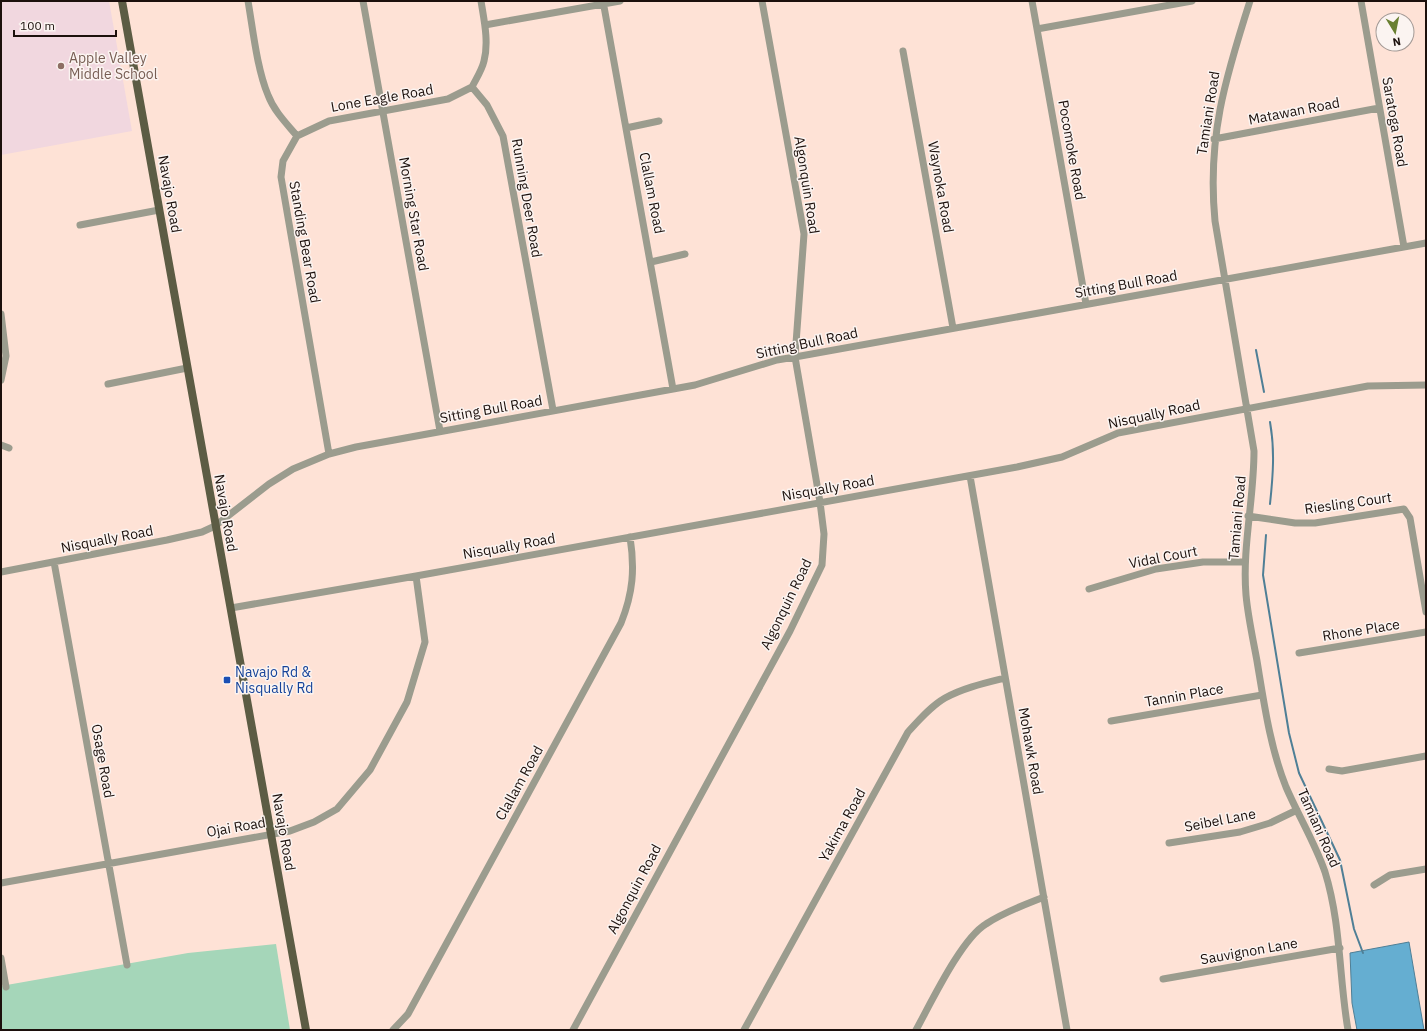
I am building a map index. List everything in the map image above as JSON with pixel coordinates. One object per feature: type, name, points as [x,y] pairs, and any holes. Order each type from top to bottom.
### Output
[{"type":"main road","name":"Navajo Road","points":[[122,1],[306,1030]]},
{"type":"street","points":[[248,1],[258,56],[268,95],[277,112],[297,136]]},
{"type":"street","name":"Morning Star Road","points":[[363,1],[440,431]]},
{"type":"street","points":[[472,87],[484,62],[486,46],[485,25],[481,1]]},
{"type":"street","points":[[485,25],[620,1]]},
{"type":"street","name":"Algonquin Road","points":[[572,1030],[790,631],[822,565],[824,534],[820,502],[795,357],[804,234],[762,1]]},
{"type":"street","name":"Pocomoke Road","points":[[1032,1],[1086,304]]},
{"type":"street","points":[[1037,29],[1192,1]]},
{"type":"street","name":"Tamiani Road","points":[[1250,1],[1223,88],[1214,139],[1212,187],[1215,221],[1224,279],[1248,408],[1254,451],[1254,480],[1248,516],[1245,562],[1246,596],[1271,742],[1286,786],[1325,872],[1335,916],[1340,948],[1342,999],[1348,1030]]},
{"type":"street","name":"Saratoga Road","points":[[1361,1],[1404,247]]},
{"type":"street","name":"Clallam Road","points":[[604,3],[652,262],[673,389]]},
{"type":"street","name":"Waynoka Road","points":[[903,51],[953,328]]},
{"type":"street","name":"Lone Eagle Road","points":[[297,136],[329,121],[448,99],[472,87]]},
{"type":"street","name":"Running Deer Road","points":[[472,87],[487,105],[503,136],[553,410]]},
{"type":"street","name":"Matawan Road","points":[[1214,139],[1379,108]]},
{"type":"street","points":[[626,128],[659,121]]},
{"type":"street","name":"Standing Bear Road","points":[[297,136],[283,161],[281,177],[329,454]]},
{"type":"street","points":[[80,225],[159,210]]},
{"type":"street","name":"Sitting Bull Road","points":[[215,526],[281,476],[329,454],[440,431],[673,389],[718,379],[777,360],[1426,242]]},
{"type":"street","points":[[652,262],[685,254]]},
{"type":"street","points":[[1,314],[6,356],[1,380]]},
{"type":"street","points":[[108,384],[187,368]]},
{"type":"street","name":"Nisqually Road","points":[[231,608],[970,476],[1062,457],[1118,433],[1248,408],[1368,386],[1426,385]]},
{"type":"street","points":[[1,445],[9,448]]},
{"type":"street","name":"Mohawk Road","points":[[970,476],[1066,1030]]},
{"type":"street","name":"Riesling Court","points":[[1248,516],[1295,523],[1315,523],[1404,508],[1410,518],[1426,612]]},
{"type":"street","name":"Nisqually Road","points":[[1,572],[167,540],[202,532],[215,526]]},
{"type":"street","name":"Clallam Road","points":[[393,1030],[408,1014],[622,624],[630,602],[633,579],[633,558],[630,537]]},
{"type":"street","name":"Osage Road","points":[[54,562],[127,965]]},
{"type":"street","name":"Vidal Court","points":[[1089,588],[1156,569],[1203,562],[1245,562]]},
{"type":"street","name":"Ojai Road","points":[[1,884],[108,863],[290,831],[314,822],[337,810],[370,770],[407,702],[425,642],[416,576]]},
{"type":"street","name":"Rhone Place","points":[[1299,653],[1426,632]]},
{"type":"street","name":"Yakima Road","points":[[744,1030],[908,732],[945,698],[969,688],[1004,678]]},
{"type":"street","name":"Tannin Place","points":[[1111,721],[1262,695]]},
{"type":"street","points":[[1330,768],[1342,771],[1426,756]]},
{"type":"street","name":"Seibel Lane","points":[[1169,843],[1240,832],[1270,823],[1297,810]]},
{"type":"street","points":[[1374,885],[1390,875],[1426,869]]},
{"type":"street","points":[[916,1030],[968,939],[984,924],[1006,912],[1044,897]]},
{"type":"street","name":"Sauvignon Lane","points":[[1163,979],[1340,948]]},
{"type":"street","points":[[1,958],[6,987]]},
{"type":"shaded area","name":"Apple Valley Middle School","points":[[1,1],[109,1],[132,131],[1,155]]},
{"type":"green space","points":[[276,944],[290,1030],[1,1030],[1,986],[188,953]]},
{"type":"water","points":[[1409,942],[1424,1030],[1357,1030],[1352,1003],[1350,953]]},
{"type":"waterway","points":[[1256,350],[1264,392]]},
{"type":"waterway","points":[[1270,422],[1273,443],[1270,504]]},
{"type":"waterway","points":[[1266,535],[1263,575],[1289,733],[1299,773],[1340,860],[1354,929],[1363,953]]},
{"type":"place","name":"Apple Valley Middle School","points":[[61,66]]},
{"type":"place","name":"Navajo Rd & Nisqually Rd","points":[[227,680]]}]
